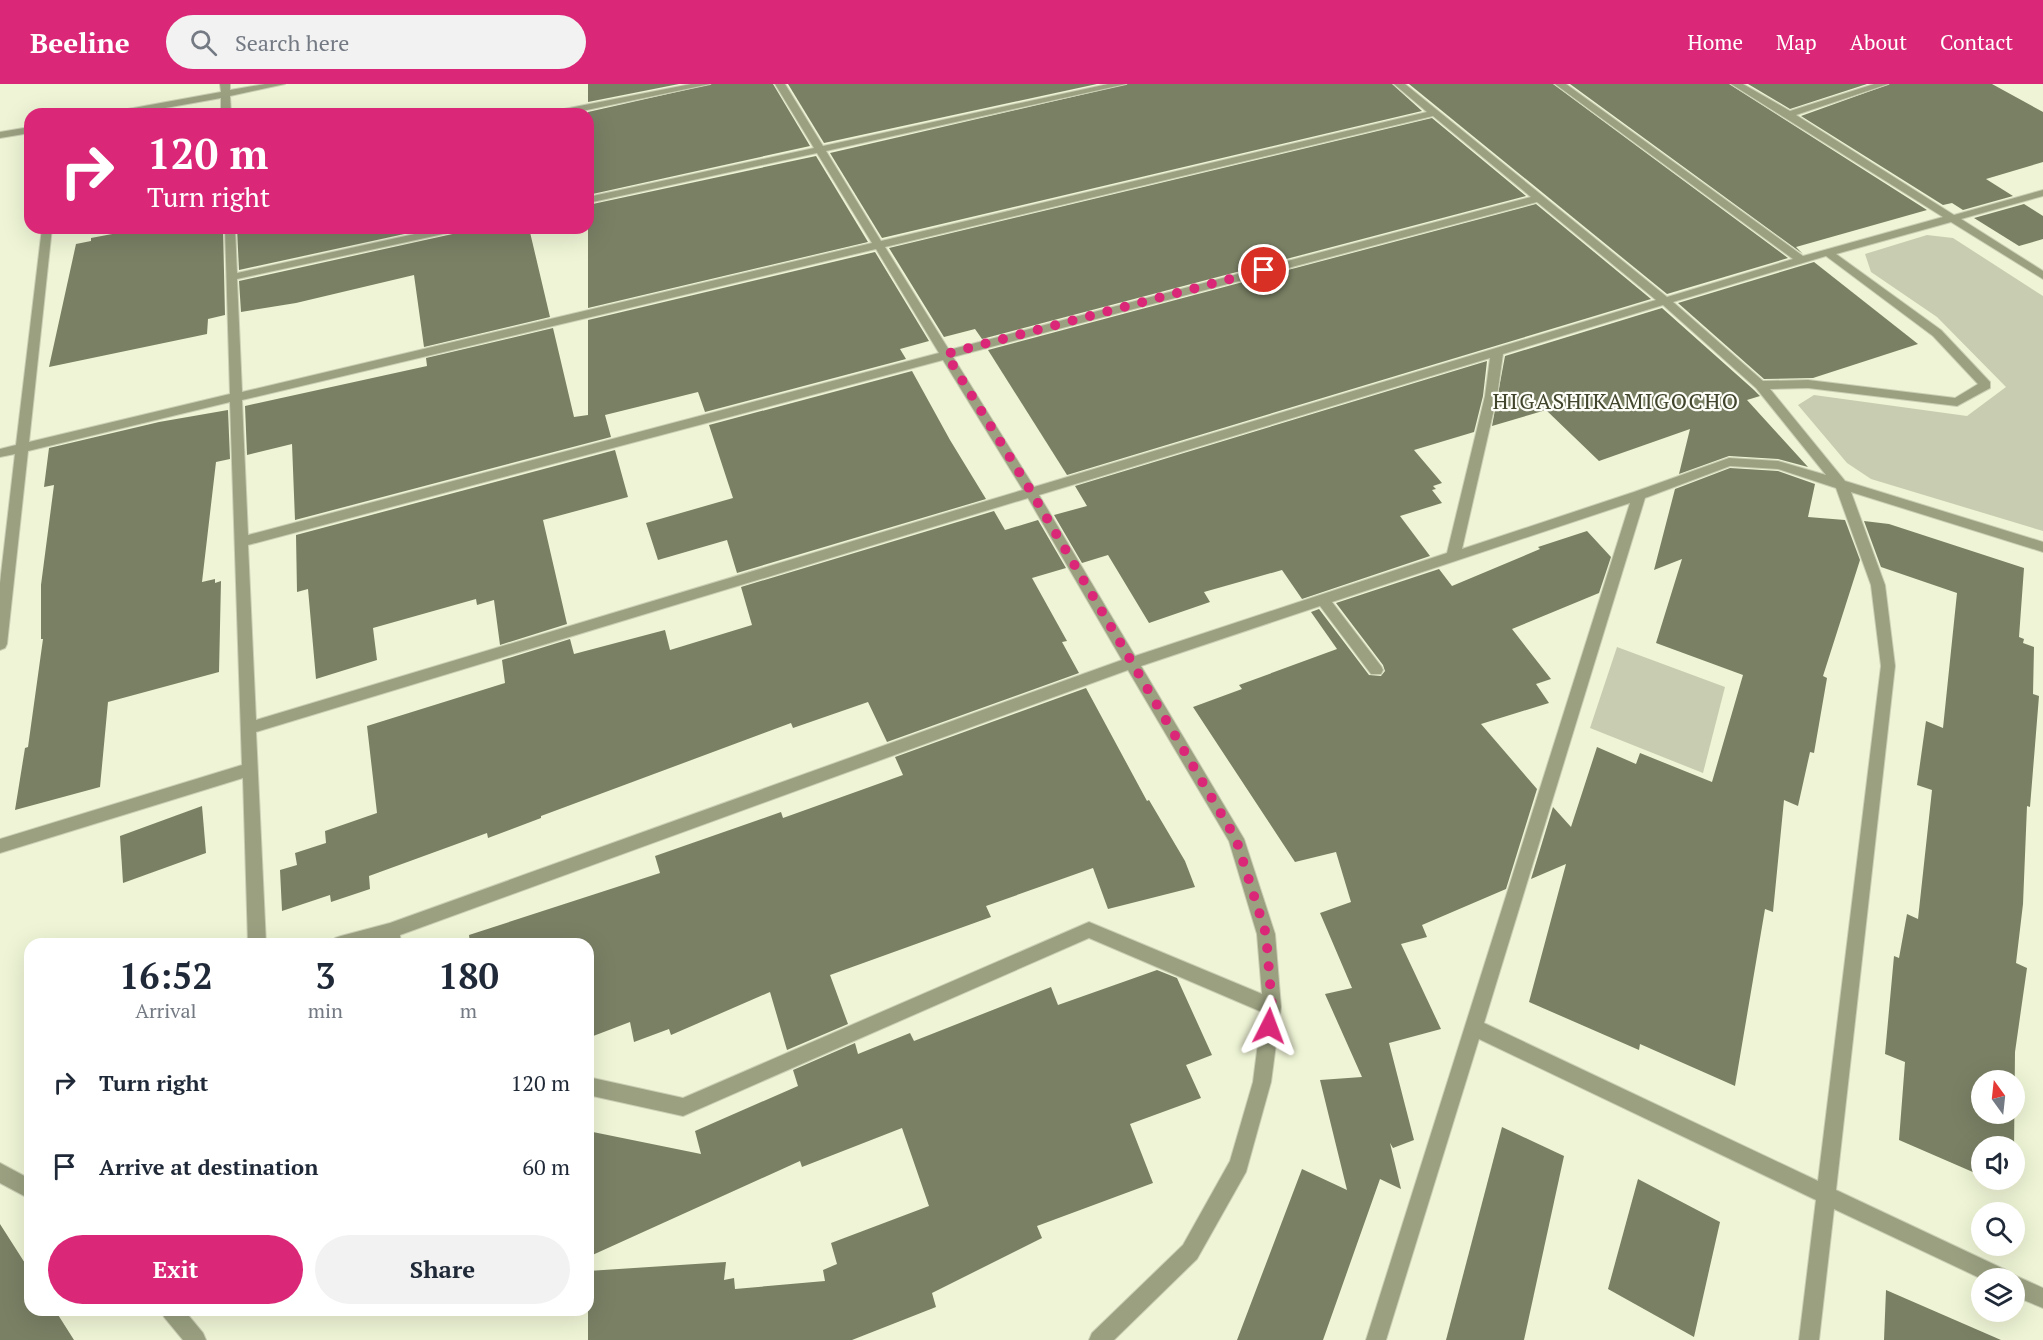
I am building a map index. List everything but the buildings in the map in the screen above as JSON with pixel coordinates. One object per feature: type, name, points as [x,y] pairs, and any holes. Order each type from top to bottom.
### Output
[{"type":"street","points":[[143,108],[225,89],[280,84]]},
{"type":"street","points":[[584,108],[705,84]]},
{"type":"street","points":[[780,84],[1032,493],[1236,839],[1266,934],[1272,1007],[1262,1082],[1239,1165],[1191,1252],[1099,1340]]},
{"type":"street","points":[[594,199],[1121,84]]},
{"type":"street","points":[[1400,84],[1666,302],[1760,385],[1842,486],[1878,585],[1888,666],[1809,1340]]},
{"type":"street","points":[[1560,84],[1801,260]]},
{"type":"street","points":[[1736,84],[1789,114],[2043,276]]},
{"type":"street","points":[[1789,114],[1883,84]]},
{"type":"street","points":[[225,89],[226,108]]},
{"type":"street","points":[[0,453],[1434,113]]},
{"type":"street","points":[[0,135],[24,131]]},
{"type":"street","points":[[247,729],[1827,252],[2043,193]]},
{"type":"street","points":[[241,542],[1538,198]]},
{"type":"street","points":[[0,644],[46,234]]},
{"type":"street","points":[[230,234],[256,938]]},
{"type":"street","points":[[232,277],[429,234]]},
{"type":"street","points":[[1760,385],[1808,384],[1957,402],[1986,385],[1937,333],[1827,252]]},
{"type":"street","points":[[1454,556],[1491,396],[1497,353]]},
{"type":"street","points":[[391,937],[1131,663],[1639,495],[1730,462],[1778,465],[2043,547]]},
{"type":"street","points":[[1376,1340],[1639,495]]},
{"type":"street","points":[[1323,600],[1376,670]]},
{"type":"street","points":[[0,846],[250,769]]},
{"type":"street","points":[[594,1087],[683,1107],[1089,930],[1272,1007]]},
{"type":"street","points":[[1473,1027],[1980,1268]]},
{"type":"street","points":[[0,1173],[24,1186]]},
{"type":"street","points":[[2025,1290],[2043,1298]]},
{"type":"street","points":[[176,1316],[196,1340]]},
{"type":"green space","points":[[1927,235],[1953,238],[2043,296],[2043,531],[1871,479],[1847,463],[1798,405],[1814,395],[1967,416],[2006,387],[1937,317],[1871,272],[1865,254]]},
{"type":"green space","points":[[1617,647],[1725,687],[1703,773],[1590,728]]},
{"type":"district","name":"HIGASHIKAMIGOCHO","points":[[1616,401]]},
{"type":"route","points":[[1264,270],[946,354],[1032,493],[1236,839],[1266,934],[1272,1007],[1269,1026]]}]
